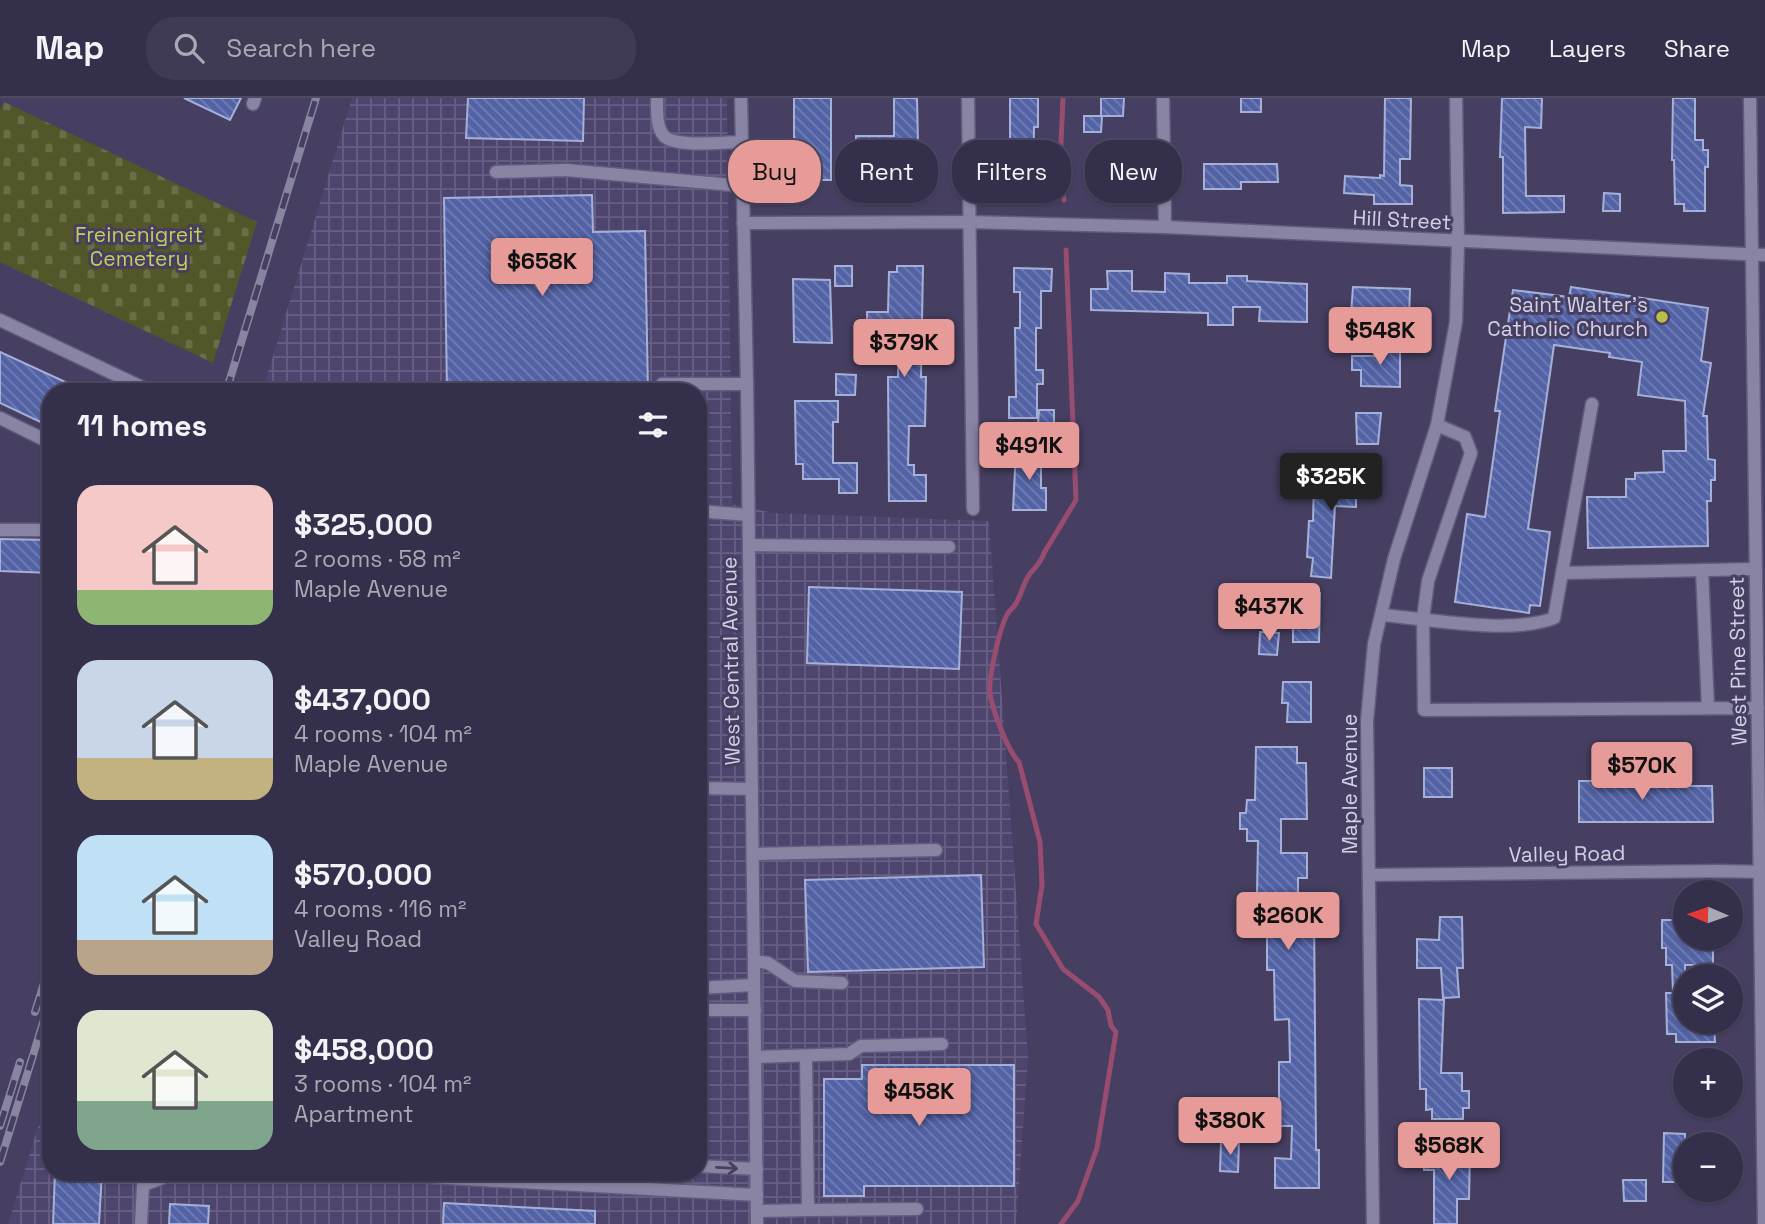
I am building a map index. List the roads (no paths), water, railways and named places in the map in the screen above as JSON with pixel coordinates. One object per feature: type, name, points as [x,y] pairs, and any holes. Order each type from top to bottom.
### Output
[{"type":"street","points":[[657,98],[657,119],[663,135],[676,143],[728,142]]},
{"type":"street","name":"West Central Avenue","points":[[741,98],[742,140]]},
{"type":"street","points":[[968,98],[973,509]]},
{"type":"street","points":[[1163,98],[1165,227]]},
{"type":"street","name":"Maple Avenue","points":[[1373,1224],[1367,721],[1374,644],[1394,559],[1437,425],[1445,393],[1456,321],[1456,98]]},
{"type":"street","name":"West Pine Street","points":[[1750,98],[1758,255],[1756,569],[1762,872],[1764,1224]]},
{"type":"street","points":[[496,173],[566,170],[728,185]]},
{"type":"street","name":"West Central Avenue","points":[[743,203],[757,1218]]},
{"type":"street","name":"Hill Street","points":[[743,223],[970,222],[1165,227],[1758,255]]},
{"type":"street","points":[[0,320],[133,383]]},
{"type":"street","points":[[707,384],[747,384]]},
{"type":"street","points":[[1382,615],[1465,624],[1537,625],[1554,618],[1592,404]]},
{"type":"street","points":[[0,418],[42,439]]},
{"type":"street","points":[[1437,425],[1465,437],[1471,453],[1428,581],[1423,619],[1424,710],[1758,708]]},
{"type":"street","points":[[707,513],[748,515]]},
{"type":"street","points":[[0,530],[42,530]]},
{"type":"street","points":[[748,545],[949,547]]},
{"type":"street","points":[[1562,573],[1756,569]]},
{"type":"street","points":[[1702,570],[1708,708]]},
{"type":"street","points":[[707,788],[752,789]]},
{"type":"street","points":[[753,854],[936,850]]},
{"type":"street","name":"Valley Road","points":[[1369,876],[1762,872]]},
{"type":"street","points":[[754,961],[768,963],[794,981],[842,983]]},
{"type":"street","points":[[707,988],[754,985]]},
{"type":"street","points":[[707,1010],[754,1010]]},
{"type":"street","points":[[755,1057],[849,1054],[861,1046],[942,1044]]},
{"type":"street","points":[[806,1056],[808,1210]]},
{"type":"street","points":[[707,1166],[757,1169]]},
{"type":"street","points":[[141,1224],[143,1185],[154,1181]]},
{"type":"street","points":[[503,1181],[757,1195]]},
{"type":"street","points":[[757,1218],[808,1210],[917,1209]]},
{"type":"waterway","points":[[1061,140],[1063,98]]},
{"type":"waterway","points":[[1061,1224],[1078,1201],[1097,1148],[1116,1032],[1111,1026],[1108,1010],[1099,997],[1063,969],[1036,924],[1042,885],[1040,842],[1019,762],[997,719],[990,686],[995,652],[1008,613],[1076,500],[1066,250]]},
{"type":"railway","points":[[229,383],[316,98]]},
{"type":"railway","points":[[35,1012],[42,990]]},
{"type":"railway","points":[[0,1162],[42,1026]]},
{"type":"railway","points":[[0,1126],[20,1062]]},
{"type":"place","name":"Saint Walter's Catholic Church","points":[[1662,317]]},
{"type":"park label","name":"Freinenigreit Cemetery","points":[[139,247]]}]
